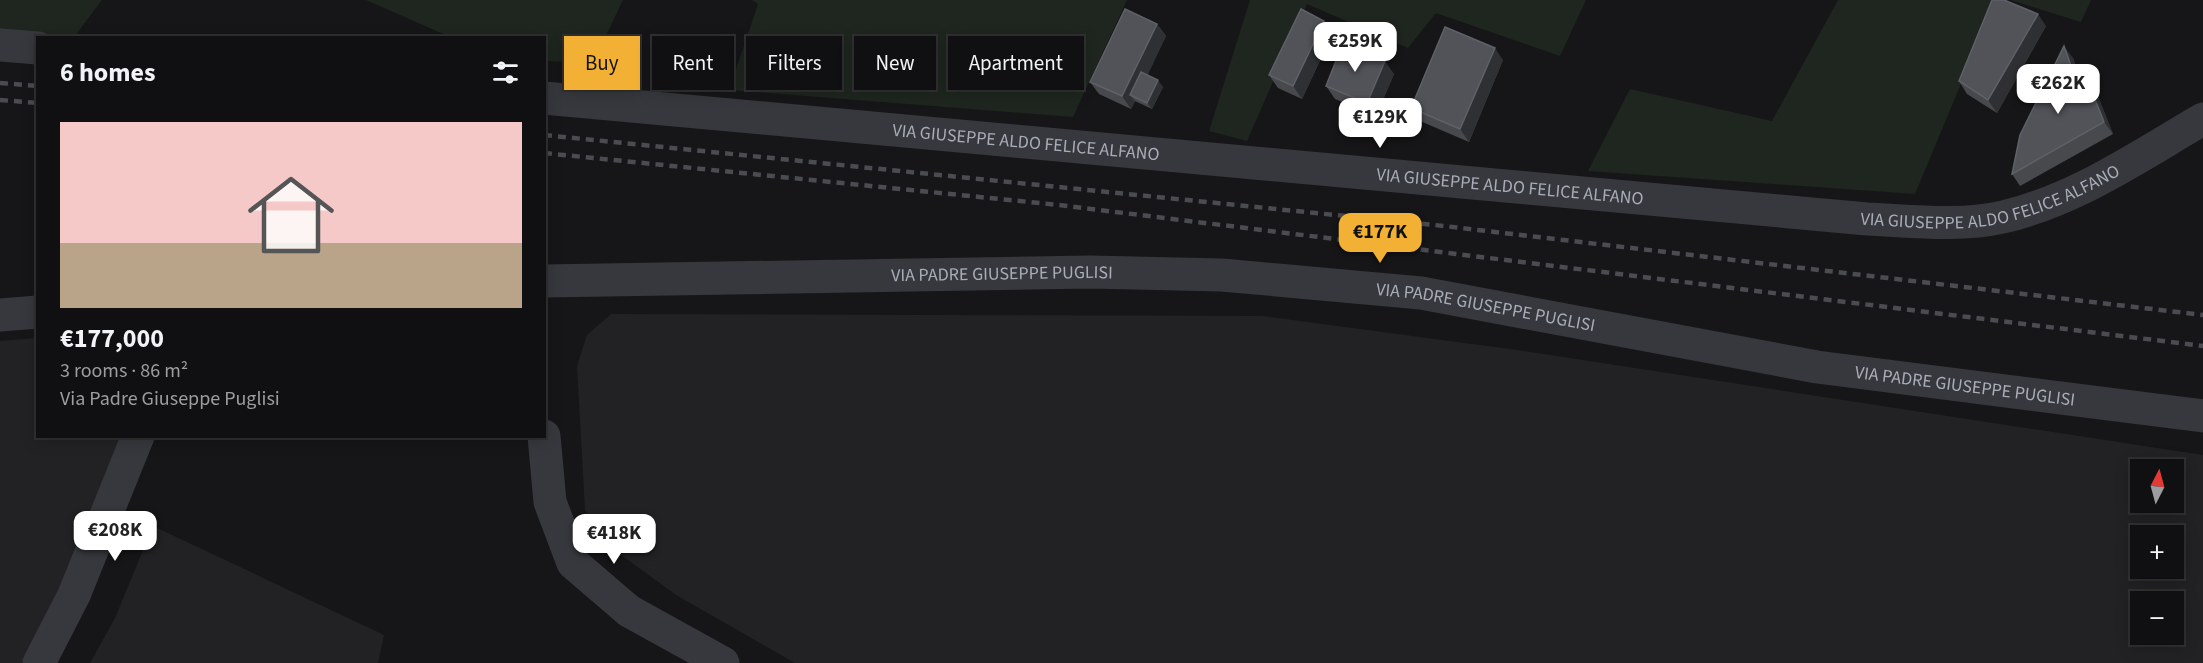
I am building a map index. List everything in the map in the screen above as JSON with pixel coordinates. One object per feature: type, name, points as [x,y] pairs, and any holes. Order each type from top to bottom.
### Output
[{"type":"street","points":[[0,45],[36,48]]},
{"type":"street","name":"VIA GIUSEPPE ALDO FELICE ALFANO","points":[[546,98],[1808,214],[1949,223],[2002,217],[2057,201],[2203,119]]},
{"type":"street","name":"VIA PADRE GIUSEPPE PUGLISI","points":[[546,282],[1090,272],[1222,275],[1421,293],[1817,367],[2203,416]]},
{"type":"street","points":[[0,315],[36,312]]},
{"type":"street","points":[[39,663],[74,595],[137,438]]},
{"type":"street","points":[[544,438],[550,502],[573,563],[628,611],[723,663]]},
{"type":"shaded area","points":[[0,0],[102,0],[75,36],[0,29]]},
{"type":"shaded area","points":[[366,0],[623,0],[606,36],[564,36],[564,62],[546,61],[546,36],[448,36]]},
{"type":"shaded area","points":[[752,0],[1127,0],[1073,117],[729,90],[734,90],[734,75],[746,40],[746,90],[842,90],[842,36],[747,36],[758,4]]},
{"type":"shaded area","points":[[1250,0],[1586,0],[1560,56],[1436,13],[1408,48],[1307,4],[1247,141],[1209,131]]},
{"type":"shaded area","points":[[1838,0],[1996,0],[1915,194],[1588,171],[1630,89],[1772,121]]},
{"type":"shaded area","points":[[2010,0],[2091,0],[2081,22]]},
{"type":"shaded area","points":[[611,314],[1263,316],[1517,350],[2203,455],[2203,663],[795,663],[676,595],[609,546],[585,510],[577,366],[587,335]]},
{"type":"shaded area","points":[[36,338],[36,438],[121,438],[66,575],[22,663],[0,663],[0,341]]},
{"type":"shaded area","points":[[153,526],[384,635],[378,663],[90,663],[115,618]]},
{"type":"building","points":[[1992,0],[2004,0],[2038,14],[1988,100],[1959,81]]},
{"type":"building","points":[[1125,9],[1157,24],[1122,96],[1090,82]]},
{"type":"building","points":[[1301,9],[1324,21],[1293,86],[1269,75]]},
{"type":"building","points":[[1445,27],[1495,48],[1460,129],[1411,108]]},
{"type":"building","points":[[1343,43],[1385,61],[1367,103],[1326,86]]},
{"type":"building","points":[[2064,46],[2076,80],[2086,77],[2104,122],[2012,174],[2020,135]]},
{"type":"building","points":[[1141,72],[1158,80],[1147,103],[1130,95]]},
{"type":"railway","points":[[0,83],[36,86]]},
{"type":"railway","points":[[0,100],[36,103]]},
{"type":"railway","points":[[546,135],[1444,226],[2203,315]]},
{"type":"railway","points":[[546,153],[1059,205],[2203,346]]}]
